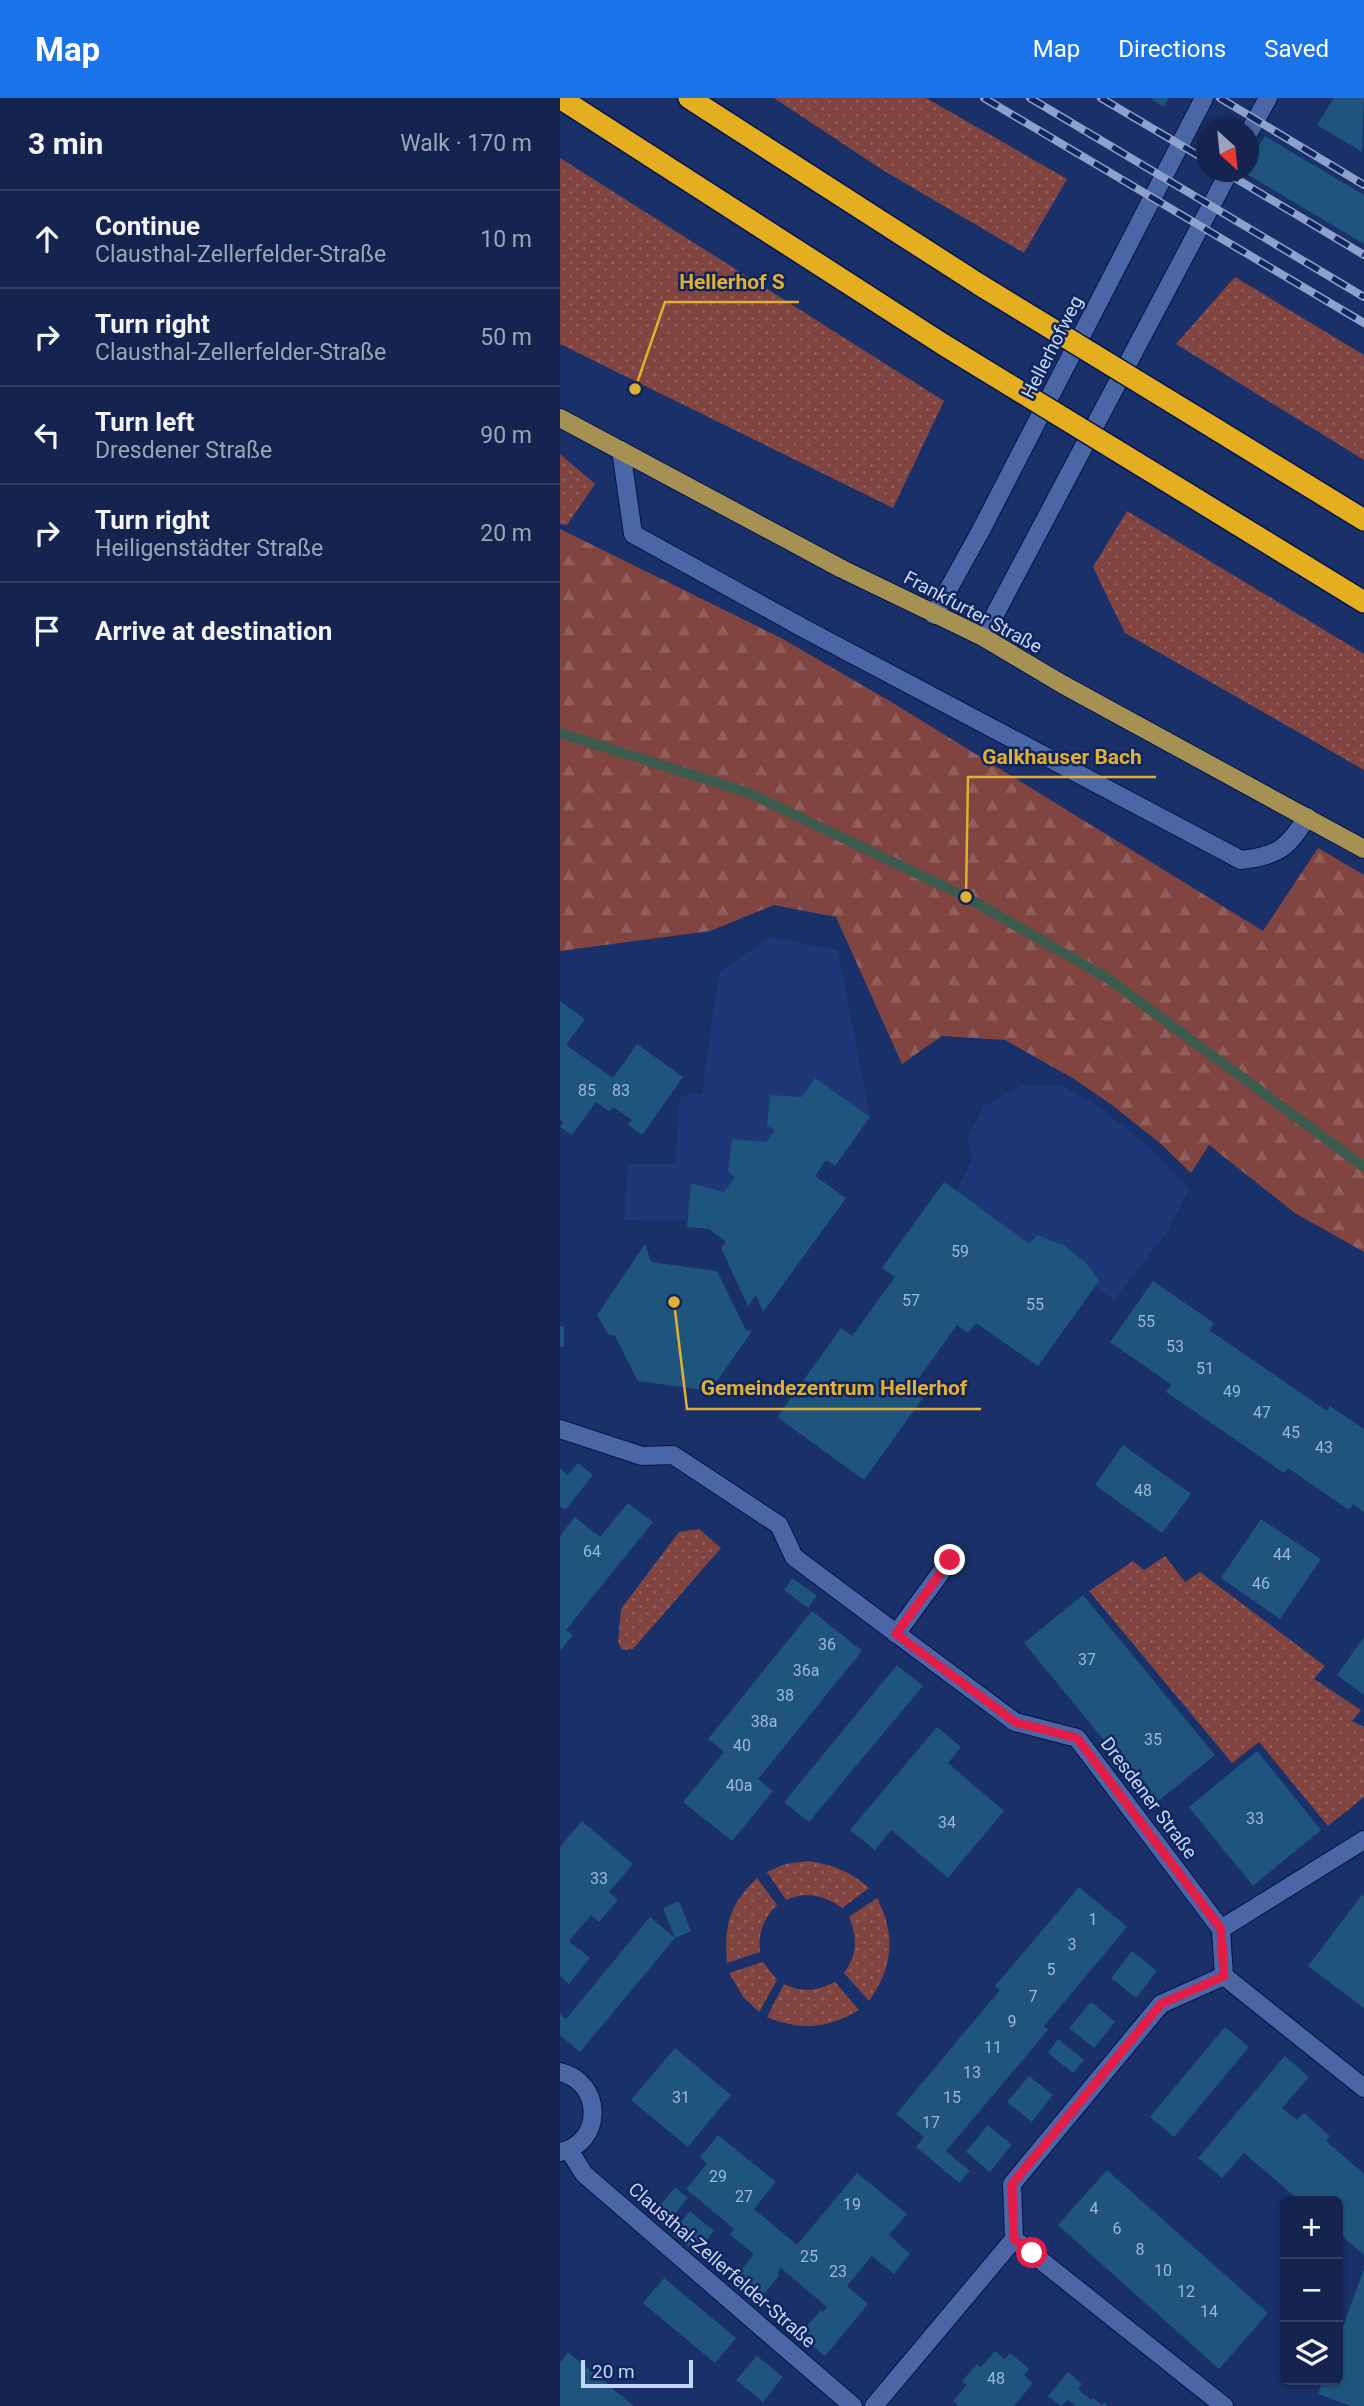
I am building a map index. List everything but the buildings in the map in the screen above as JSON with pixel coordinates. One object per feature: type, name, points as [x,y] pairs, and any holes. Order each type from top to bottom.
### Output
[{"type":"highway","points":[[560,98],[944,345],[1364,602]]},
{"type":"highway","points":[[689,98],[980,285],[1364,520]]},
{"type":"main road","name":"Frankfurter Straße","points":[[560,418],[842,569],[983,637],[1062,684],[1364,849]]},
{"type":"street","name":"Hellerhofweg","points":[[934,615],[980,532],[1205,98]]},
{"type":"street","points":[[1256,119],[1268,98]]},
{"type":"street","points":[[983,637],[1223,182]]},
{"type":"street","points":[[621,450],[633,534],[805,629],[1241,860],[1265,857],[1283,847],[1294,837],[1307,817]]},
{"type":"street","name":"Dresdener Straße","points":[[560,1429],[642,1456],[673,1455],[779,1525],[794,1557],[1015,1722],[1077,1738],[1221,1929]]},
{"type":"street","points":[[896,1634],[950,1560]]},
{"type":"street","points":[[1364,1840],[1221,1929],[1224,1976],[1364,2088]]},
{"type":"street","points":[[874,2406],[1014,2239],[1012,2184],[1161,2004],[1224,1976]]},
{"type":"street","name":"Clausthal-Zellerfelder-Straße","points":[[560,2072],[581,2083],[589,2093],[594,2107],[589,2132],[580,2143],[564,2151],[584,2174],[853,2406]]},
{"type":"street","points":[[1014,2239],[1224,2406]]},
{"type":"shaded area","points":[[770,937],[838,950],[870,1117],[835,1166],[826,1160],[815,1176],[846,1198],[763,1312],[756,1295],[748,1306],[721,1248],[726,1241],[709,1229],[687,1227],[687,1221],[624,1220],[628,1164],[675,1164],[680,1096],[702,1094],[719,972]]},
{"type":"shaded area","points":[[1021,1086],[1064,1086],[1103,1110],[1154,1151],[1189,1189],[1167,1232],[1114,1300],[1095,1287],[1038,1366],[888,1259],[944,1182],[957,1190],[973,1158],[967,1138],[984,1106]]},
{"type":"green space","points":[[774,98],[926,98],[1067,179],[1024,253],[881,169]]},
{"type":"green space","points":[[560,158],[944,401],[893,508],[560,344]]},
{"type":"green space","points":[[1235,277],[1364,355],[1364,460],[1176,344]]},
{"type":"green space","points":[[560,454],[595,484],[567,525],[560,524]]},
{"type":"green space","points":[[1127,511],[1364,654],[1364,770],[1125,633],[1093,567]]},
{"type":"green space","points":[[560,529],[781,638],[888,700],[1263,931],[1318,848],[1364,875],[1364,1252],[1295,1213],[1209,1145],[1191,1173],[1161,1144],[1112,1105],[1074,1079],[1005,1040],[942,1036],[902,1064],[836,917],[774,905],[710,931],[560,951]]},
{"type":"green space","points":[[699,1529],[721,1548],[633,1649],[622,1650],[618,1641],[621,1609],[679,1532]]},
{"type":"green space","points":[[1165,1556],[1185,1582],[1200,1572],[1325,1666],[1314,1679],[1361,1710],[1352,1721],[1364,1727],[1364,1797],[1328,1826],[1259,1742],[1232,1763],[1089,1591],[1133,1561],[1144,1570]]},
{"type":"green space","points":[[808,1861],[841,1870],[869,1888],[842,1908],[829,1900],[808,1895],[786,1900],[767,1872],[785,1864]]},
{"type":"green space","points":[[757,1878],[777,1905],[762,1927],[760,1952],[727,1963],[726,1937],[730,1916],[740,1897]]},
{"type":"green space","points":[[877,1898],[887,1925],[889,1951],[883,1976],[869,2001],[844,1973],[852,1960],[855,1946],[849,1917]]},
{"type":"green space","points":[[763,1962],[777,1980],[759,2012],[744,1998],[729,1973]]},
{"type":"green space","points":[[835,1982],[859,2010],[836,2021],[814,2026],[791,2024],[767,2017],[784,1984],[810,1990]]},
{"type":"waterway","points":[[560,733],[749,793],[966,897],[1107,978],[1364,1167]]},
{"type":"railway","points":[[984,98],[1364,323]]},
{"type":"railway","points":[[1030,98],[1364,297]]},
{"type":"railway","points":[[1101,98],[1196,154]]},
{"type":"railway","points":[[1220,98],[1364,185]]},
{"type":"railway","points":[[1242,182],[1364,255]]},
{"type":"place","name":"Hellerhof S","points":[[635,389]]},
{"type":"place","name":"Galkhauser Bach","points":[[966,897]]},
{"type":"place","name":"Gemeindezentrum Hellerhof","points":[[674,1302]]},
{"type":"route","points":[[950,1560],[896,1634],[1015,1722],[1077,1738],[1221,1929],[1224,1976],[1161,2004],[1012,2184],[1014,2239],[1032,2253]]}]
